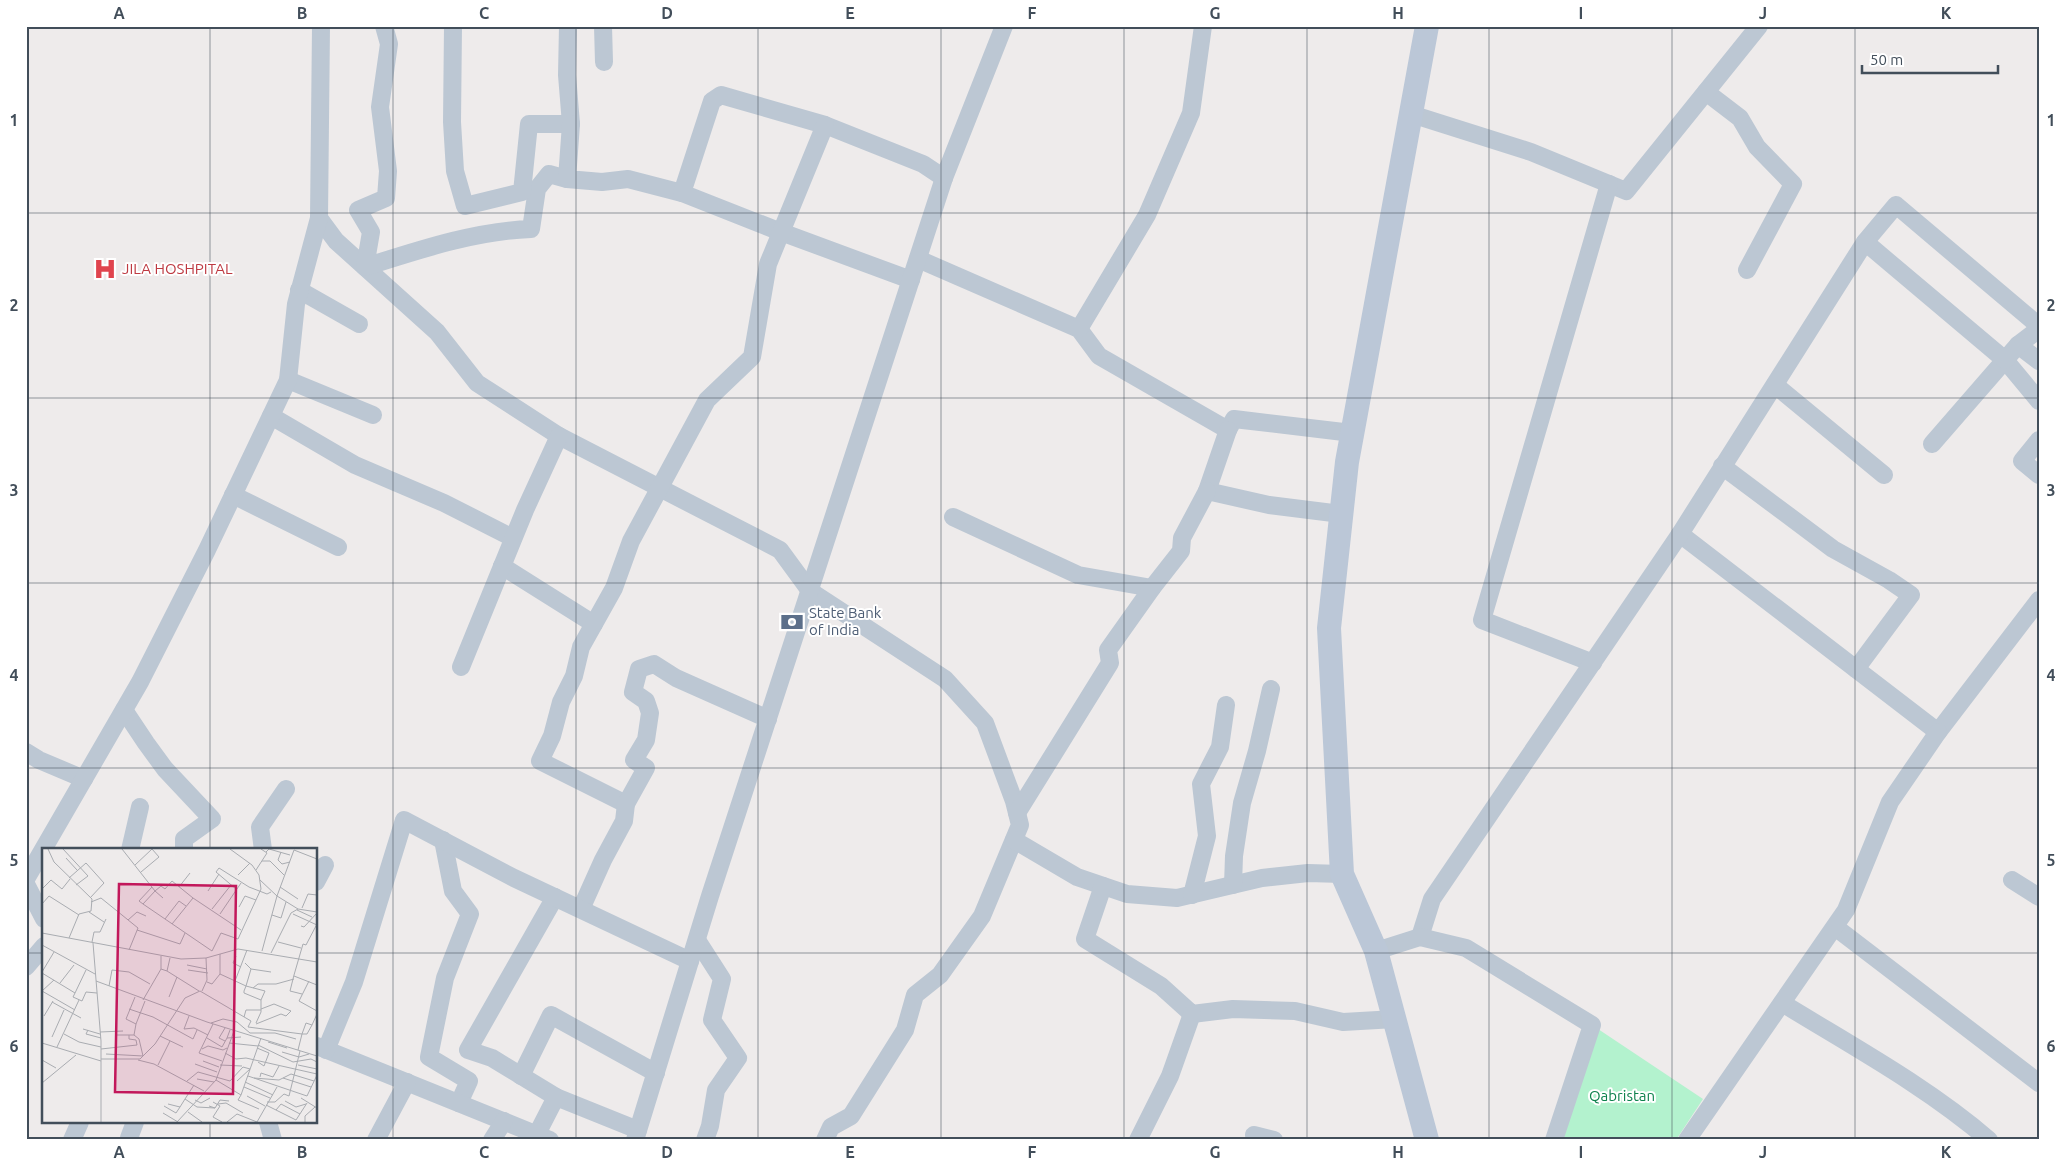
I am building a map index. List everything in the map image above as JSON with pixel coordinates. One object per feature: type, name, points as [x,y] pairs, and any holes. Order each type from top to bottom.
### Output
[{"type":"main road","points":[[1427,26],[1347,462],[1328,628],[1342,874],[1376,950],[1427,1140]]},
{"type":"street","points":[[44,848],[140,682],[288,380],[296,304],[319,218],[321,26]]},
{"type":"street","points":[[365,268],[371,232],[358,210],[386,198],[388,171],[380,107],[389,44],[384,26]]},
{"type":"street","points":[[453,26],[452,122],[455,171],[464,206],[522,192],[529,124],[571,124]]},
{"type":"street","points":[[567,179],[571,124],[567,75],[568,26]]},
{"type":"street","points":[[602,26],[604,62]]},
{"type":"street","points":[[555,897],[468,1050],[492,1058],[556,1096],[637,1135],[696,940],[944,178],[1004,26]]},
{"type":"street","points":[[1079,329],[1147,214],[1191,113],[1202,26]]},
{"type":"street","points":[[1411,114],[1531,152],[1626,191],[1759,26]]},
{"type":"street","points":[[1706,92],[1740,118],[1758,147],[1793,184],[1747,270]]},
{"type":"street","points":[[682,193],[712,101],[720,96],[825,125],[923,164],[944,178]]},
{"type":"street","points":[[626,804],[540,762],[552,736],[561,702],[574,676],[581,647],[614,588],[631,541],[707,400],[752,357],[768,264],[825,125]]},
{"type":"street","points":[[365,268],[428,247],[510,230],[531,229],[537,189],[549,174],[567,179],[602,182],[628,180],[682,193],[911,280]]},
{"type":"street","points":[[1593,663],[1482,620],[1609,184]]},
{"type":"street","points":[[1420,937],[1432,900],[1680,534],[1865,242],[1896,205],[2039,327],[2004,360],[1932,444]]},
{"type":"street","points":[[319,218],[336,241],[437,332],[477,383],[559,436],[780,550],[810,591],[945,678],[985,723],[1020,825],[982,916],[940,975],[915,995],[904,1030],[851,1116],[830,1128],[825,1140]]},
{"type":"street","points":[[1865,242],[2004,360],[2039,401]]},
{"type":"street","points":[[918,259],[1079,329],[1099,356],[1228,430]]},
{"type":"street","points":[[299,290],[359,324]]},
{"type":"street","points":[[2018,345],[2039,361]]},
{"type":"street","points":[[288,380],[374,416]]},
{"type":"street","points":[[1775,384],[1884,475]]},
{"type":"street","points":[[271,416],[355,465],[444,503],[513,538]]},
{"type":"street","points":[[1017,813],[1110,663],[1108,650],[1152,588],[1181,552],[1182,538],[1206,491],[1228,430],[1234,419],[1352,433]]},
{"type":"street","points":[[461,668],[513,538],[559,436]]},
{"type":"street","points":[[2039,440],[2022,462],[2039,474]]},
{"type":"street","points":[[1722,466],[1833,549],[1889,580],[1911,595],[1856,669]]},
{"type":"street","points":[[1206,491],[1269,505],[1341,514]]},
{"type":"street","points":[[233,495],[338,547]]},
{"type":"street","points":[[953,517],[1078,575],[1152,588]]},
{"type":"street","points":[[1680,534],[1938,732]]},
{"type":"street","points":[[502,566],[594,624]]},
{"type":"street","points":[[1687,1140],[1846,910],[1890,802],[1938,732],[2039,600]]},
{"type":"street","points":[[581,910],[603,860],[624,822],[626,804],[646,768],[634,760],[646,740],[650,713],[646,701],[633,692],[639,669],[654,664],[676,678],[709,694],[768,719]]},
{"type":"street","points":[[1233,885],[1234,856],[1242,803],[1272,689]]},
{"type":"street","points":[[1192,895],[1207,836],[1201,784],[1220,747],[1226,704]]},
{"type":"street","points":[[124,710],[165,769],[212,819],[184,839],[184,848]]},
{"type":"street","points":[[26,752],[39,760],[84,779]]},
{"type":"street","points":[[263,848],[260,827],[286,789]]},
{"type":"street","points":[[130,848],[140,807]]},
{"type":"street","points":[[556,1096],[541,1138],[504,1121],[321,1048],[354,982],[404,820],[581,910],[690,961]]},
{"type":"street","points":[[443,840],[453,890],[470,914],[445,978],[430,1057],[469,1081],[459,1103]]},
{"type":"street","points":[[1014,840],[1077,877],[1127,894],[1177,898],[1262,878],[1308,873],[1342,874]]},
{"type":"street","points":[[26,879],[42,851]]},
{"type":"street","points":[[318,878],[325,865]]},
{"type":"street","points":[[2012,880],[2039,897]]},
{"type":"street","points":[[26,884],[42,915]]},
{"type":"street","points":[[1103,886],[1085,939],[1161,986],[1192,1014],[1233,1009],[1295,1011],[1343,1022],[1395,1019]]},
{"type":"street","points":[[1835,927],[2039,1082]]},
{"type":"street","points":[[1376,950],[1420,937],[1466,948],[1592,1025],[1554,1140]]},
{"type":"street","points":[[696,940],[722,979],[712,1020],[738,1058],[716,1090],[710,1126],[705,1140]]},
{"type":"street","points":[[26,967],[42,948]]},
{"type":"street","points":[[1782,1003],[1922,1089],[1957,1113],[1989,1140]]},
{"type":"street","points":[[1138,1140],[1170,1076],[1192,1014]]},
{"type":"street","points":[[521,1076],[551,1015],[656,1073]]},
{"type":"street","points":[[376,1140],[407,1082]]},
{"type":"street","points":[[492,1140],[504,1121]]},
{"type":"street","points":[[72,1140],[79,1124]]},
{"type":"street","points":[[131,1140],[129,1138],[134,1124]]},
{"type":"street","points":[[269,1124],[273,1140]]},
{"type":"street","points":[[1254,1135],[1274,1140]]},
{"type":"green space","name":"Qabristan","points":[[1598,1029],[1703,1099],[1676,1140],[1561,1140]]},
{"type":"place","name":"JILA HOSHPITAL","points":[[105,269]]},
{"type":"place","name":"State Bank of India","points":[[792,622]]}]
